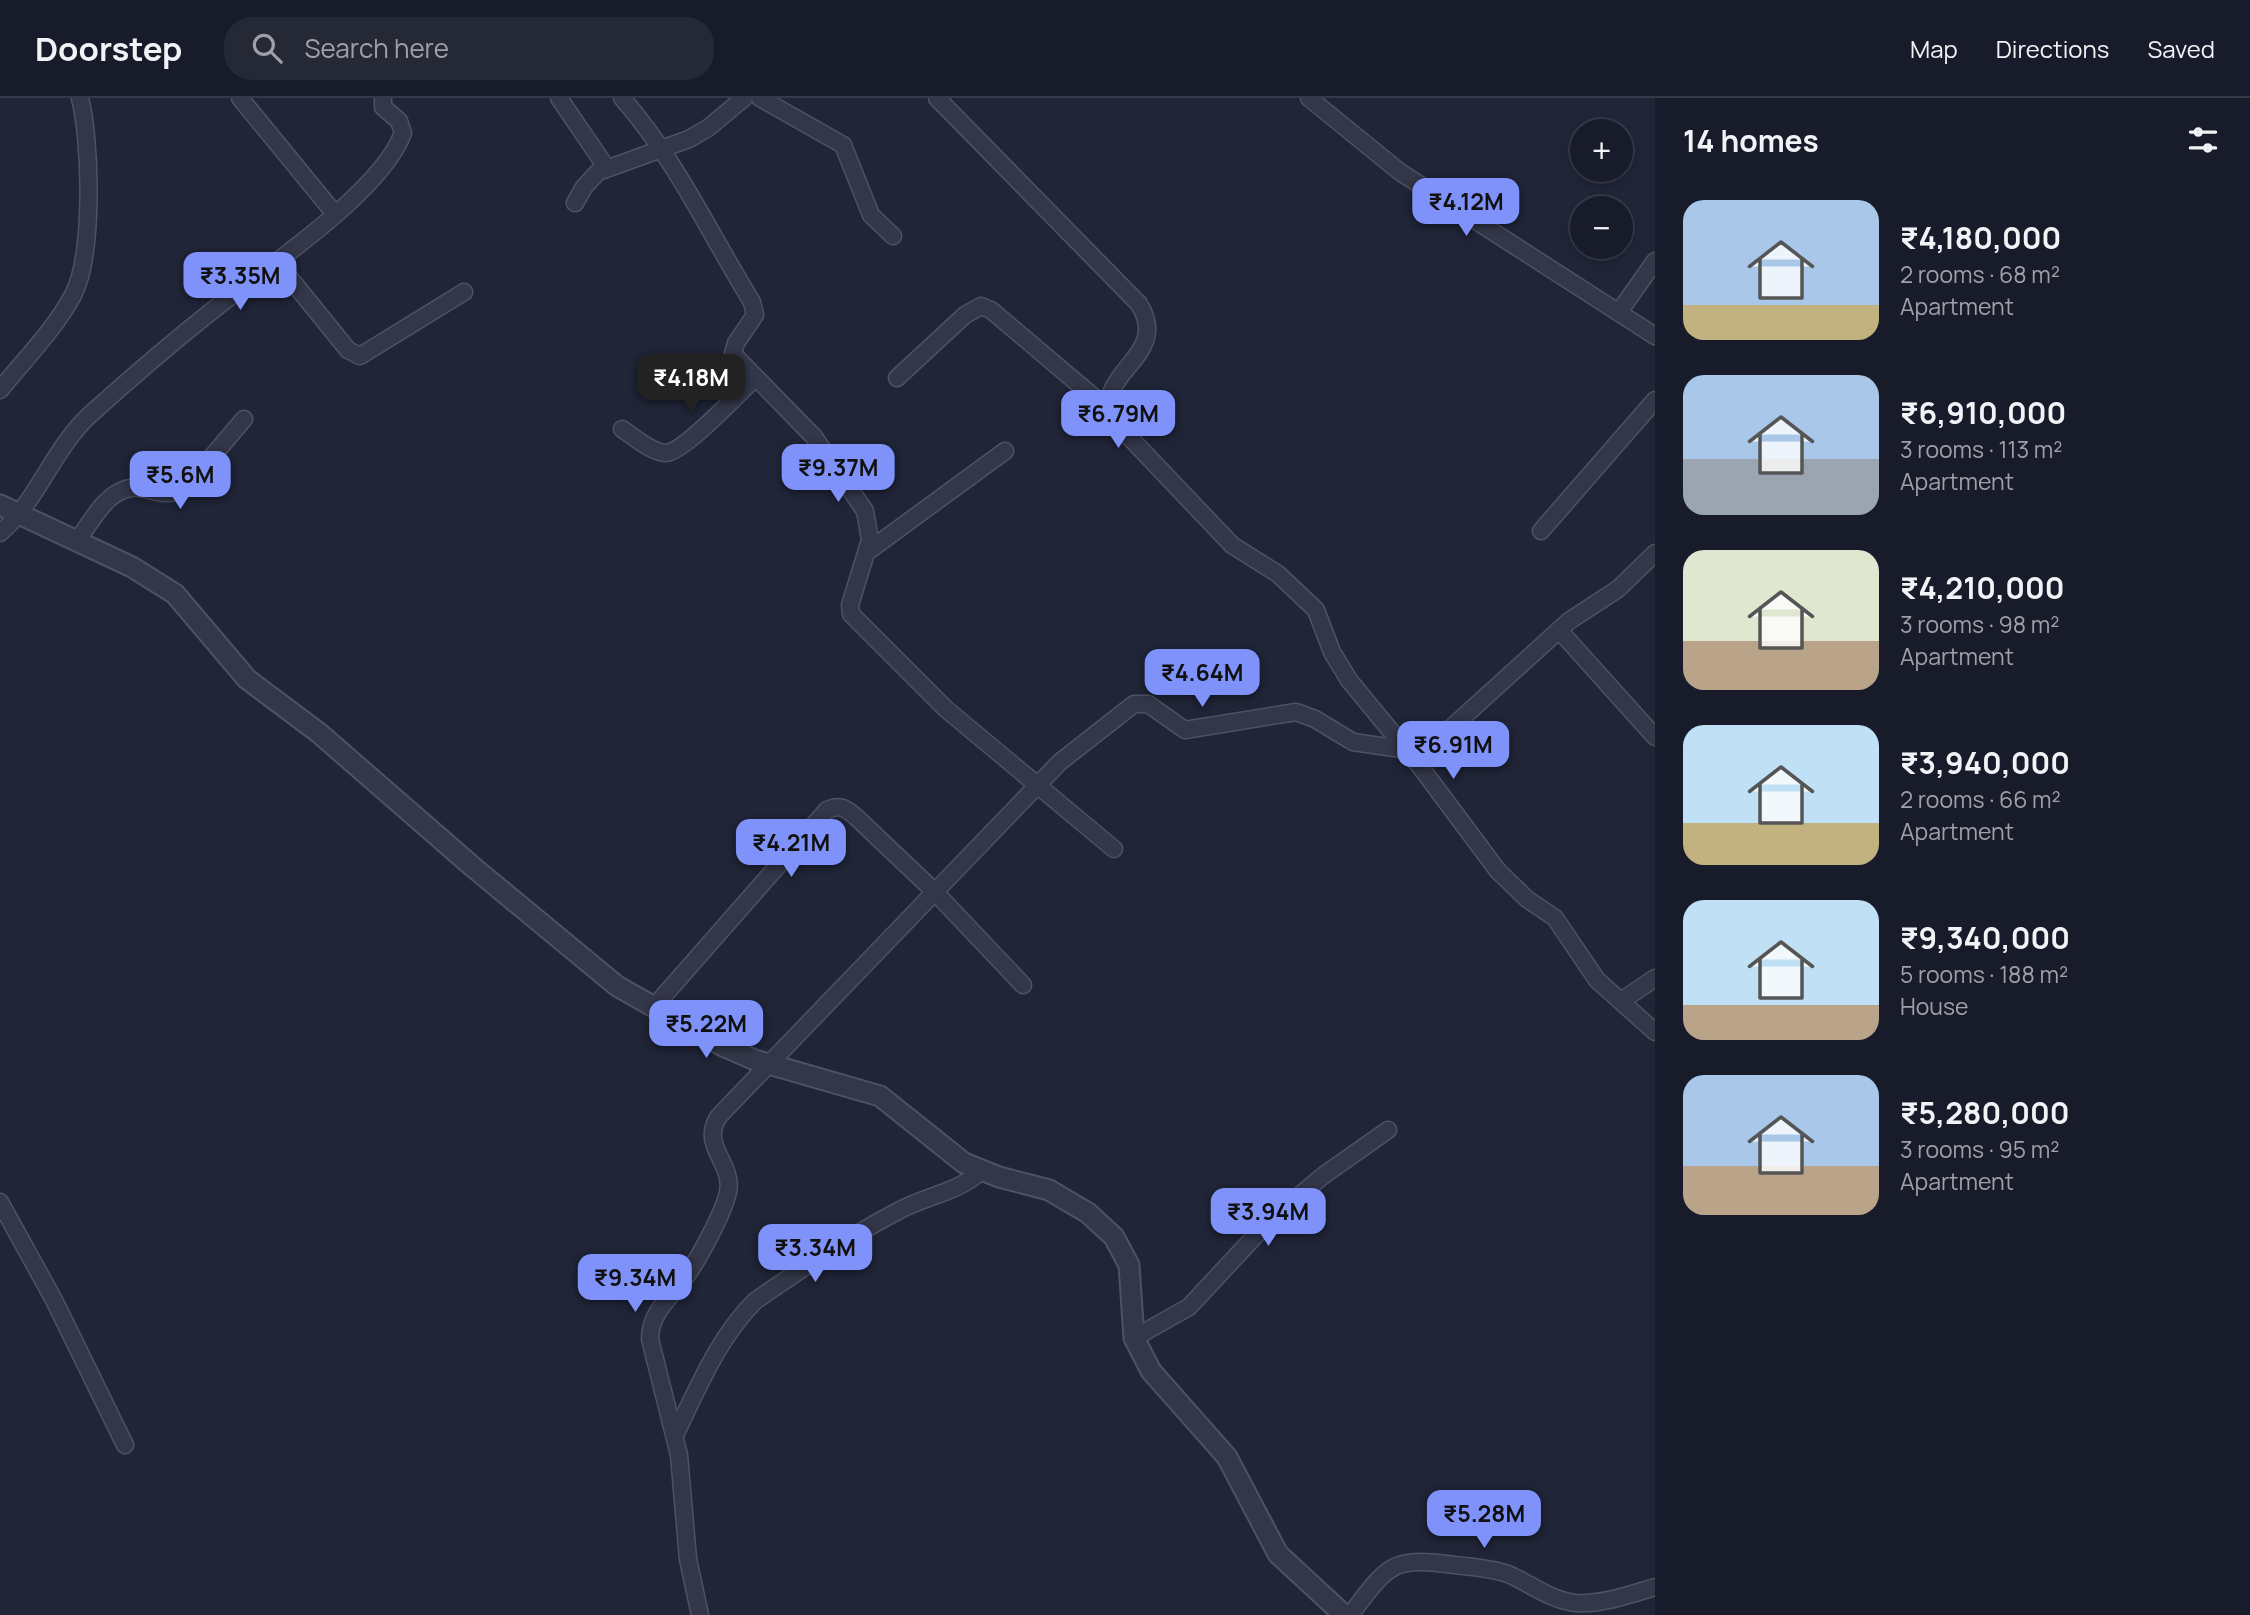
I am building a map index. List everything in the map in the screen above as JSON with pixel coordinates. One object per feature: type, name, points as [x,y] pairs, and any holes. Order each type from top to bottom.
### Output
[{"type":"street","points":[[0,390],[57,318],[80,280],[85,253],[88,142],[80,98]]},
{"type":"street","points":[[240,98],[335,214]]},
{"type":"street","points":[[0,533],[20,517],[61,446],[84,420],[158,354],[362,190],[400,140],[402,126],[383,107],[383,98]]},
{"type":"street","points":[[622,98],[662,148],[755,308],[752,322],[732,349],[737,360],[814,437],[865,512],[870,531],[867,552],[850,605],[851,614],[946,709],[1114,849]]},
{"type":"street","points":[[575,203],[591,177],[607,167],[708,128],[744,98]]},
{"type":"street","points":[[760,98],[843,145],[871,215],[893,236]]},
{"type":"street","points":[[937,98],[1139,304],[1148,319],[1149,334],[1112,389],[1108,409]]},
{"type":"street","points":[[565,100],[607,167]]},
{"type":"street","points":[[1316,100],[1400,172],[1655,336]]},
{"type":"street","points":[[276,261],[348,350],[360,356],[464,292]]},
{"type":"street","points":[[1619,312],[1655,261]]},
{"type":"street","points":[[897,379],[965,315],[981,306],[991,310],[1108,409],[1115,422],[1232,545],[1278,574],[1316,610],[1332,652],[1349,680],[1408,750],[1497,871],[1527,899],[1555,918],[1597,979],[1655,1032]]},
{"type":"street","points":[[622,429],[664,453],[674,450],[711,420],[755,378]]},
{"type":"street","points":[[1541,531],[1655,400]]},
{"type":"street","points":[[76,542],[117,493],[128,488],[166,495],[178,493],[196,477],[244,419]]},
{"type":"street","points":[[867,552],[1005,451]]},
{"type":"street","points":[[0,505],[20,517],[132,567],[175,594],[247,679],[319,733],[598,972],[723,1046],[770,1066],[880,1097],[894,1105],[948,1153],[981,1171],[1064,1196],[1114,1237],[1129,1265],[1134,1338],[1163,1387],[1227,1457],[1279,1554],[1343,1615]]},
{"type":"street","points":[[1422,769],[1423,758],[1429,748],[1559,630],[1580,613],[1618,590],[1655,553]]},
{"type":"street","points":[[1559,630],[1655,737]]},
{"type":"street","points":[[700,1615],[688,1559],[675,1435],[650,1339],[650,1324],[655,1313],[696,1261],[728,1192],[726,1171],[711,1137],[712,1126],[1037,785],[1098,729],[1128,707],[1141,703],[1155,708],[1179,729],[1185,730],[1296,712],[1315,719],[1353,742],[1408,750]]},
{"type":"street","points":[[653,1007],[827,810],[836,806],[856,817],[934,891],[1023,985]]},
{"type":"street","points":[[1621,1001],[1655,978]]},
{"type":"street","points":[[1134,1338],[1189,1307],[1269,1221],[1324,1175],[1388,1130]]},
{"type":"street","points":[[675,1435],[711,1360],[742,1314],[755,1301],[886,1217],[919,1201],[959,1188],[981,1171]]},
{"type":"street","points":[[0,1202],[54,1300],[125,1445]]},
{"type":"street","points":[[1350,1615],[1376,1581],[1390,1569],[1403,1562],[1418,1560],[1494,1570],[1555,1599],[1578,1603],[1655,1587]]}]
